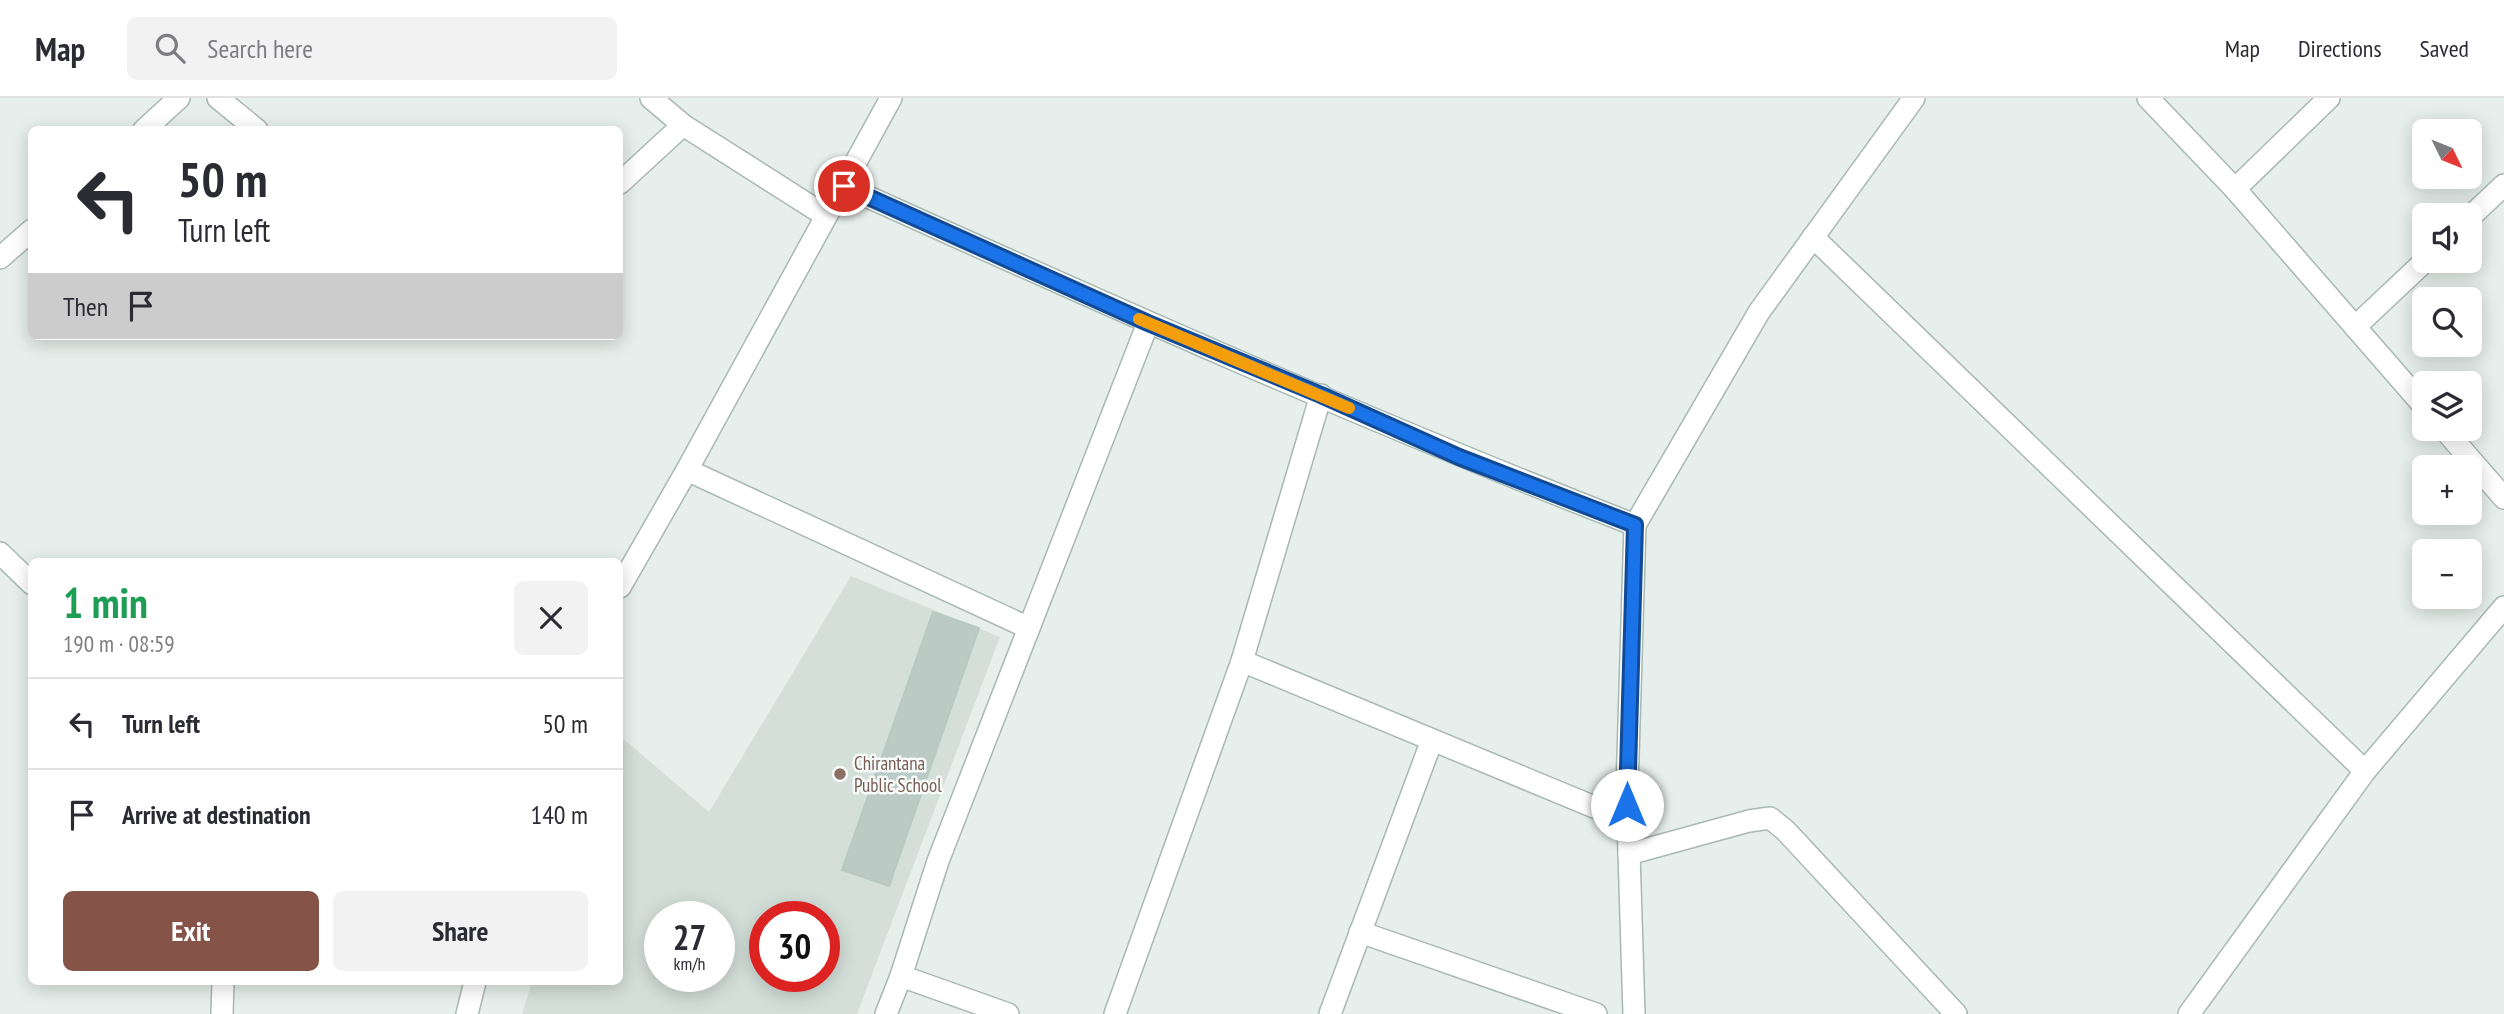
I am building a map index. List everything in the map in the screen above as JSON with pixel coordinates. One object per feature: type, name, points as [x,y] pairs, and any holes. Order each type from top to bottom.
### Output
[{"type":"street","points":[[148,126],[179,98]]},
{"type":"street","points":[[218,98],[252,126]]},
{"type":"street","points":[[651,98],[682,125],[826,216]]},
{"type":"street","points":[[623,582],[891,98]]},
{"type":"street","points":[[1634,1014],[1627,789],[1635,525],[1759,312],[1914,98]]},
{"type":"street","points":[[2148,98],[2235,189],[2412,392]]},
{"type":"street","points":[[2235,189],[2329,98]]},
{"type":"street","points":[[623,180],[682,125]]},
{"type":"street","points":[[2482,206],[2504,185]]},
{"type":"street","points":[[844,186],[1148,323],[1321,395],[1459,457],[1635,525]]},
{"type":"street","points":[[0,258],[28,234]]},
{"type":"street","points":[[1813,237],[2365,771]]},
{"type":"street","points":[[2355,327],[2412,272]]},
{"type":"street","points":[[886,1014],[938,861],[1148,323]]},
{"type":"street","points":[[1115,1014],[1242,661],[1321,395]]},
{"type":"street","points":[[2454,441],[2504,498]]},
{"type":"street","points":[[687,470],[1029,628]]},
{"type":"street","points":[[4,563],[28,581]]},
{"type":"street","points":[[2189,1014],[2365,771],[2504,607]]},
{"type":"street","points":[[1242,661],[1628,821]]},
{"type":"street","points":[[1330,1014],[1432,740]]},
{"type":"street","points":[[1629,854],[1749,821],[1770,818],[1785,830],[1956,1014]]},
{"type":"street","points":[[1360,932],[1597,1014]]},
{"type":"street","points":[[901,976],[1008,1014]]},
{"type":"street","points":[[222,1014],[223,985]]},
{"type":"street","points":[[467,1014],[474,985]]},
{"type":"shaded area","name":"Chirantana Public School","points":[[851,576],[1000,637],[857,1014],[522,1014],[531,985],[623,985],[623,739],[709,812]]},
{"type":"building","points":[[933,612],[979,628],[889,886],[842,870]]},
{"type":"slow traffic","points":[[1139,319],[1349,408]]},
{"type":"place","name":"Chirantana Public School","points":[[840,774]]},
{"type":"route","points":[[844,186],[1148,323],[1321,395],[1459,457],[1635,525],[1627,805]]}]
